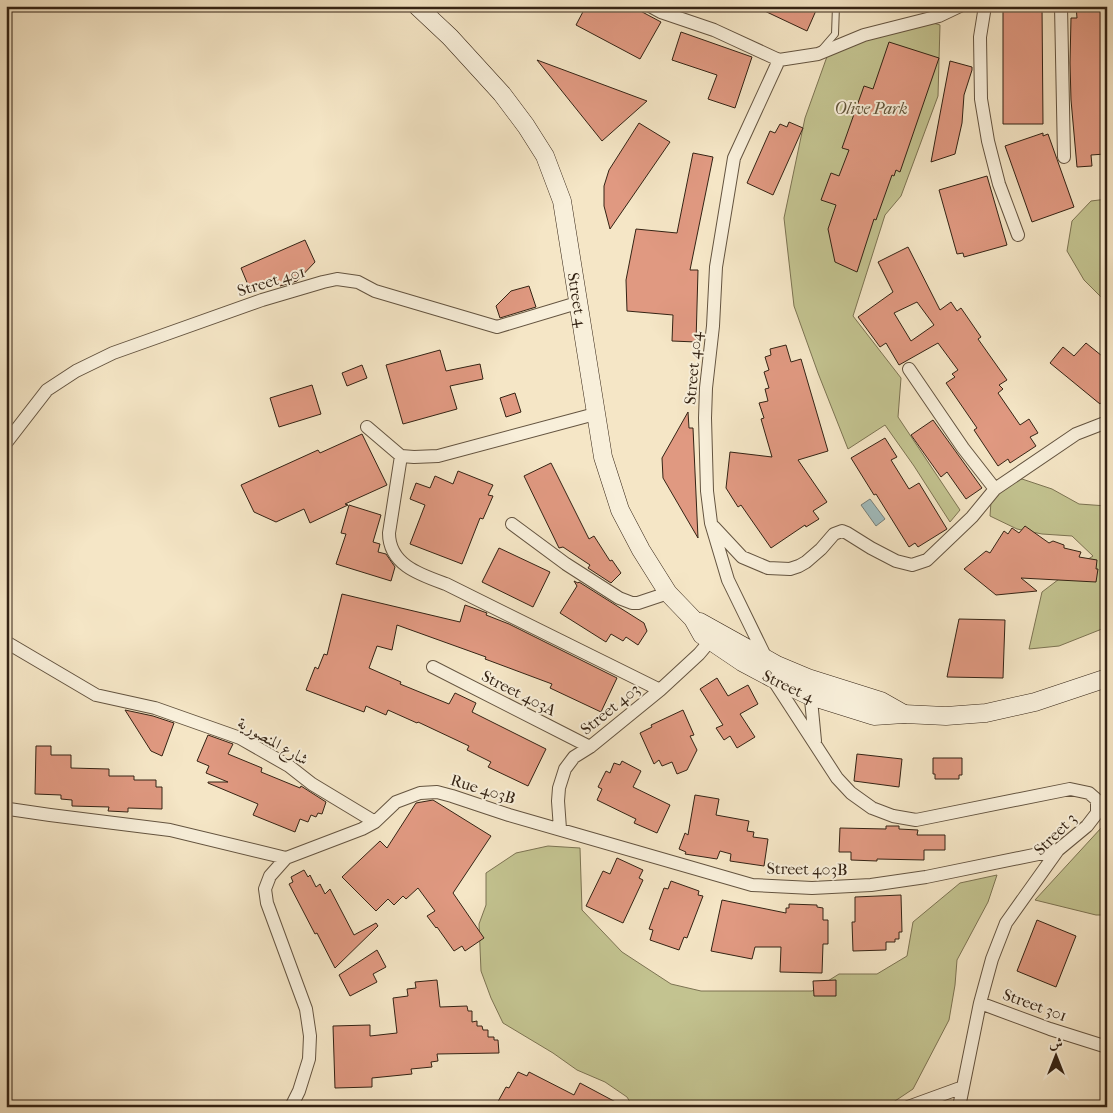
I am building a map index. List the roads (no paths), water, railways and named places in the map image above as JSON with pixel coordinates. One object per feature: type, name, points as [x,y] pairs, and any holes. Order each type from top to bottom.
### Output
[{"type":"main road","name":"Street 4","points":[[417,6],[450,37],[502,94],[545,156],[562,202],[603,457],[620,510],[641,550],[668,593],[693,619],[702,635],[716,638],[808,678],[881,701],[904,714]]},
{"type":"main road","name":"Street 4","points":[[716,638],[742,662],[772,678],[810,696],[874,716],[904,714],[946,716],[986,713],[1035,702],[1107,678]]},
{"type":"street","points":[[650,6],[714,30],[779,60],[818,54],[864,35],[939,16],[960,6]]},
{"type":"street","points":[[985,6],[980,37],[981,99],[988,141],[999,184],[1018,235]]},
{"type":"street","points":[[1061,6],[1064,157]]},
{"type":"street","name":"Street 404","points":[[772,678],[767,660],[728,580],[711,523],[707,491],[705,402],[714,326],[718,258],[734,158],[779,60]]},
{"type":"street","name":"Street 401","points":[[6,443],[47,390],[83,368],[113,353],[262,300],[337,278],[358,282],[375,291],[498,326],[577,302]]},
{"type":"street","points":[[909,369],[963,448],[995,489]]},
{"type":"street","points":[[367,427],[401,456],[438,456],[595,414]]},
{"type":"street","points":[[711,523],[742,557],[768,568],[790,569],[799,566],[821,549],[834,534],[842,531],[896,561],[912,565],[928,560],[972,517],[995,489],[1076,434],[1107,422]]},
{"type":"street","points":[[401,456],[389,542],[403,563],[415,573],[446,584],[660,690]]},
{"type":"street","points":[[512,524],[566,564],[619,598],[632,603],[638,603],[668,593]]},
{"type":"street","name":"Street 403","points":[[560,829],[559,788],[565,769],[574,757],[590,747],[660,690],[716,638]]},
{"type":"street","name":"شارع المنصورية","points":[[6,642],[96,694],[155,708],[240,738],[289,766],[312,784],[375,822]]},
{"type":"street","name":"Street 403A","points":[[433,668],[590,747]]},
{"type":"street","name":"Street 3","points":[[772,678],[837,778],[850,792],[872,808],[893,816],[916,820],[1070,789],[1089,793],[1102,800],[1097,813],[1087,826],[1058,850],[1006,922],[992,959],[980,1003],[960,1107]]},
{"type":"street","name":"Street 3","points":[[808,678],[815,744]]},
{"type":"street","name":"Rue 403B","points":[[375,822],[396,802],[420,793],[437,792],[560,829]]},
{"type":"street","points":[[9,808],[170,830],[286,858]]},
{"type":"street","points":[[290,1107],[299,1092],[309,1060],[310,1036],[306,1009],[267,904],[265,889],[270,876],[286,858],[362,829],[375,822]]},
{"type":"street","name":"Street 403B","points":[[560,829],[752,885],[812,888],[872,885],[926,877],[1058,850]]},
{"type":"street","name":"Street 301","points":[[980,1003],[1050,1029],[1107,1047]]},
{"type":"street","points":[[908,1107],[963,1086]]},
{"type":"lane","points":[[818,54],[835,34],[836,6]]},
{"type":"water","points":[[870,499],[885,519],[876,526],[861,505]]},
{"type":"park label","name":"Olive Park","points":[[871,108]]}]
